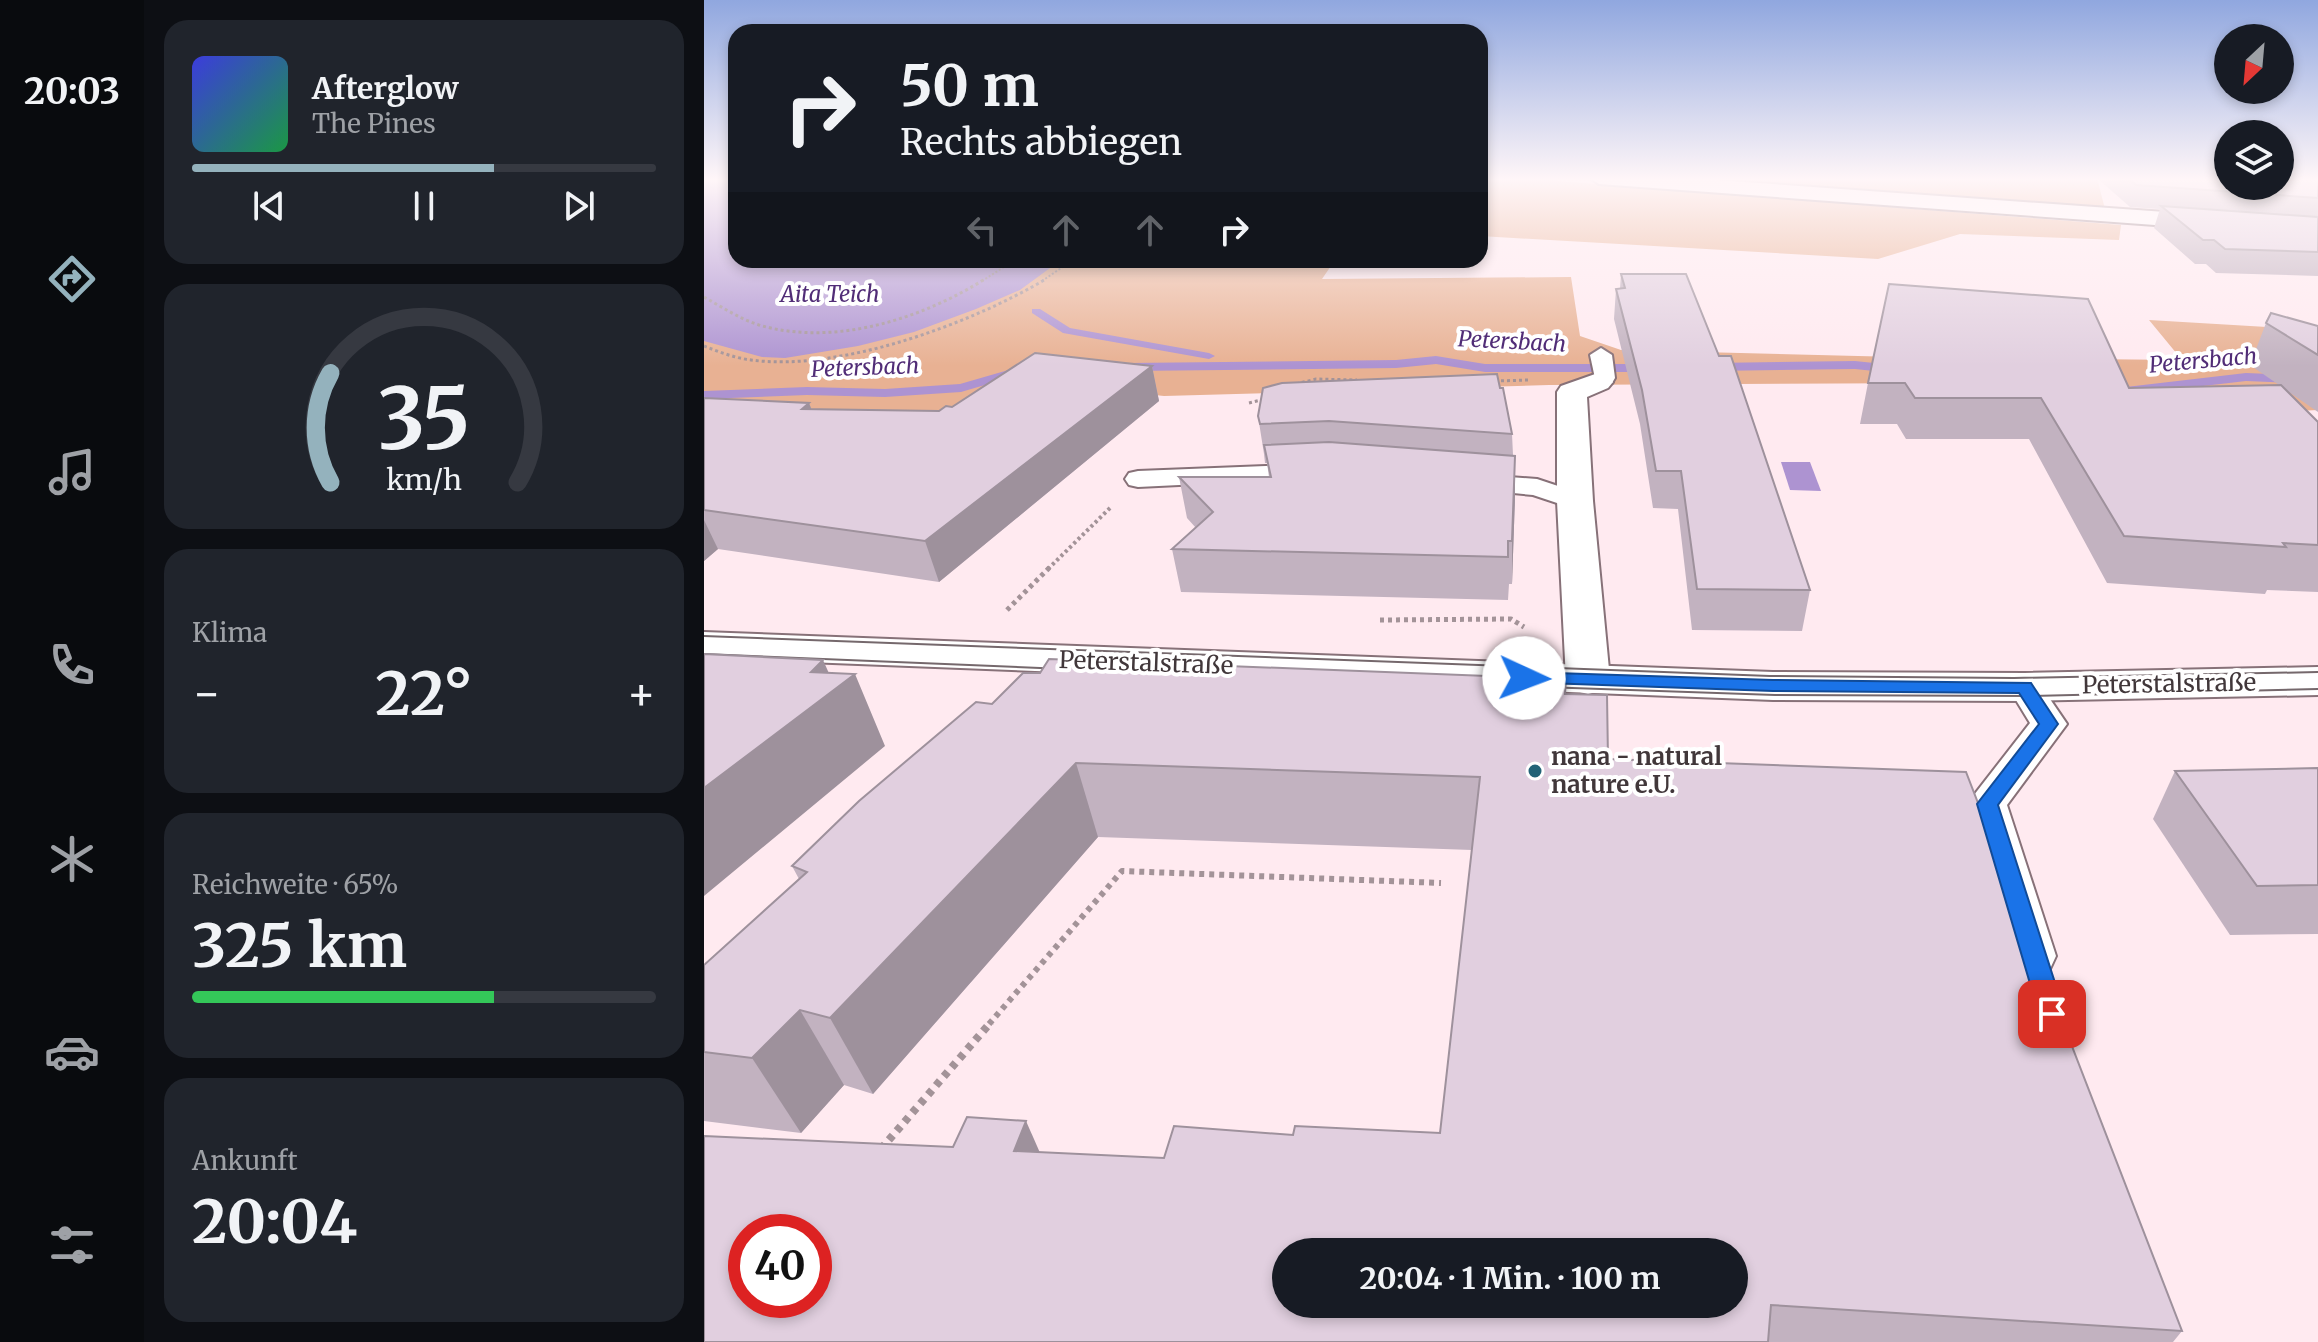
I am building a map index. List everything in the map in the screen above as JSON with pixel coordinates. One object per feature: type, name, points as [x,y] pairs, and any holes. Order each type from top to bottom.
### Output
[{"type":"street","points":[[1588,680],[1575,501],[1576,430],[1594,377]]},
{"type":"street","name":"Peterstalstraße","points":[[704,645],[1773,686],[2025,687],[2318,681]]},
{"type":"lane","points":[[1138,479],[1333,471]]},
{"type":"lane","points":[[1443,480],[1537,487],[1575,501]]},
{"type":"lane","points":[[1014,694],[1047,659]]},
{"type":"lane","points":[[2025,687],[2049,724],[1987,804],[2047,999]]},
{"type":"path","points":[[704,297],[756,324],[787,332],[828,333],[874,325],[925,308],[969,289],[1002,268]]},
{"type":"path","points":[[704,346],[755,361],[783,362],[878,347],[930,335],[991,312],[1061,268]]},
{"type":"path","points":[[1489,381],[1594,377]]},
{"type":"path","points":[[1293,384],[1316,379],[1367,381]]},
{"type":"path","points":[[1249,403],[1271,396]]},
{"type":"path","points":[[998,619],[1138,479]]},
{"type":"path","points":[[1511,619],[1527,629]]},
{"type":"path","points":[[874,1157],[1122,871],[1441,883]]},
{"type":"shaded area","points":[[1560,241],[1938,241],[1878,259]]},
{"type":"shaded area","points":[[918,268],[1330,268],[1322,279],[1571,277],[1580,336],[1621,350],[2182,360],[2149,320],[2318,330],[2318,410],[2195,416],[1950,383],[1549,385],[1164,396],[1108,390],[989,426],[704,430],[704,289]]},
{"type":"water","name":"Aita Teich","points":[[704,241],[728,241],[728,268],[1050,268],[1020,290],[976,309],[914,332],[858,346],[785,358],[762,357],[704,341]]},
{"type":"water","points":[[1781,462],[1810,462],[1821,491],[1790,490]]},
{"type":"building","points":[[2215,241],[2318,241],[2318,252],[2225,249]]},
{"type":"building","points":[[1621,274],[1686,274],[1719,356],[1731,356],[1810,590],[1697,589],[1681,471],[1656,471],[1642,390],[1616,289],[1625,288]]},
{"type":"building","points":[[1889,284],[2088,299],[2129,388],[2281,385],[2318,422],[2318,545],[2283,543],[2286,547],[2124,536],[2041,398],[1915,398],[1905,383],[1868,383]]},
{"type":"building","points":[[2271,313],[2318,326],[2318,355],[2266,323]]},
{"type":"building","points":[[1035,353],[1152,366],[925,541],[704,510],[704,398],[809,403],[802,409],[939,411],[946,406],[952,407]]},
{"type":"building","points":[[1497,374],[1500,388],[1503,388],[1512,434],[1329,421],[1260,424],[1258,416],[1263,388],[1282,383]]},
{"type":"building","points":[[1329,442],[1515,456],[1512,541],[1508,541],[1508,557],[1172,549],[1213,512],[1179,477],[1271,477],[1264,445]]},
{"type":"building","points":[[704,654],[823,660],[811,672],[855,674],[704,788]]},
{"type":"building","points":[[1049,659],[1566,679],[1565,694],[1607,695],[1608,759],[1966,772],[2182,1331],[1771,1305],[1768,1342],[704,1342],[704,1136],[953,1147],[967,1117],[1026,1121],[1014,1151],[1164,1158],[1174,1126],[1293,1135],[1295,1126],[1440,1133],[1480,777],[1076,763],[830,1018],[800,1010],[752,1058],[704,1052],[704,965],[807,872],[792,866],[859,801],[976,702],[992,704],[1023,673],[1040,673]]},
{"type":"building","points":[[2318,768],[2318,885],[2257,886],[2175,771]]},
{"type":"waterway","points":[[1036,311],[1067,331],[1209,356]]},
{"type":"waterway","name":"Petersbach","points":[[1128,367],[1396,364],[1436,360],[1485,368],[1649,368]]},
{"type":"waterway","name":"Petersbach","points":[[1711,367],[1855,365],[1893,369]]},
{"type":"waterway","name":"Petersbach","points":[[704,395],[807,391],[885,393],[961,388],[1022,370]]},
{"type":"waterway","name":"Petersbach","points":[[2126,391],[2246,377],[2318,380]]},
{"type":"tram line","points":[[704,636],[1770,676],[2014,678],[2318,672]]},
{"type":"tram line","points":[[704,654],[1064,669]]},
{"type":"tram line","points":[[1543,687],[1775,695],[2031,696],[2318,689]]},
{"type":"place","name":"nana - natural nature e.U.","points":[[1535,771]]},
{"type":"route","points":[[1524,678],[1773,686],[2025,687],[2049,724],[1987,804],[2052,1014]]}]
